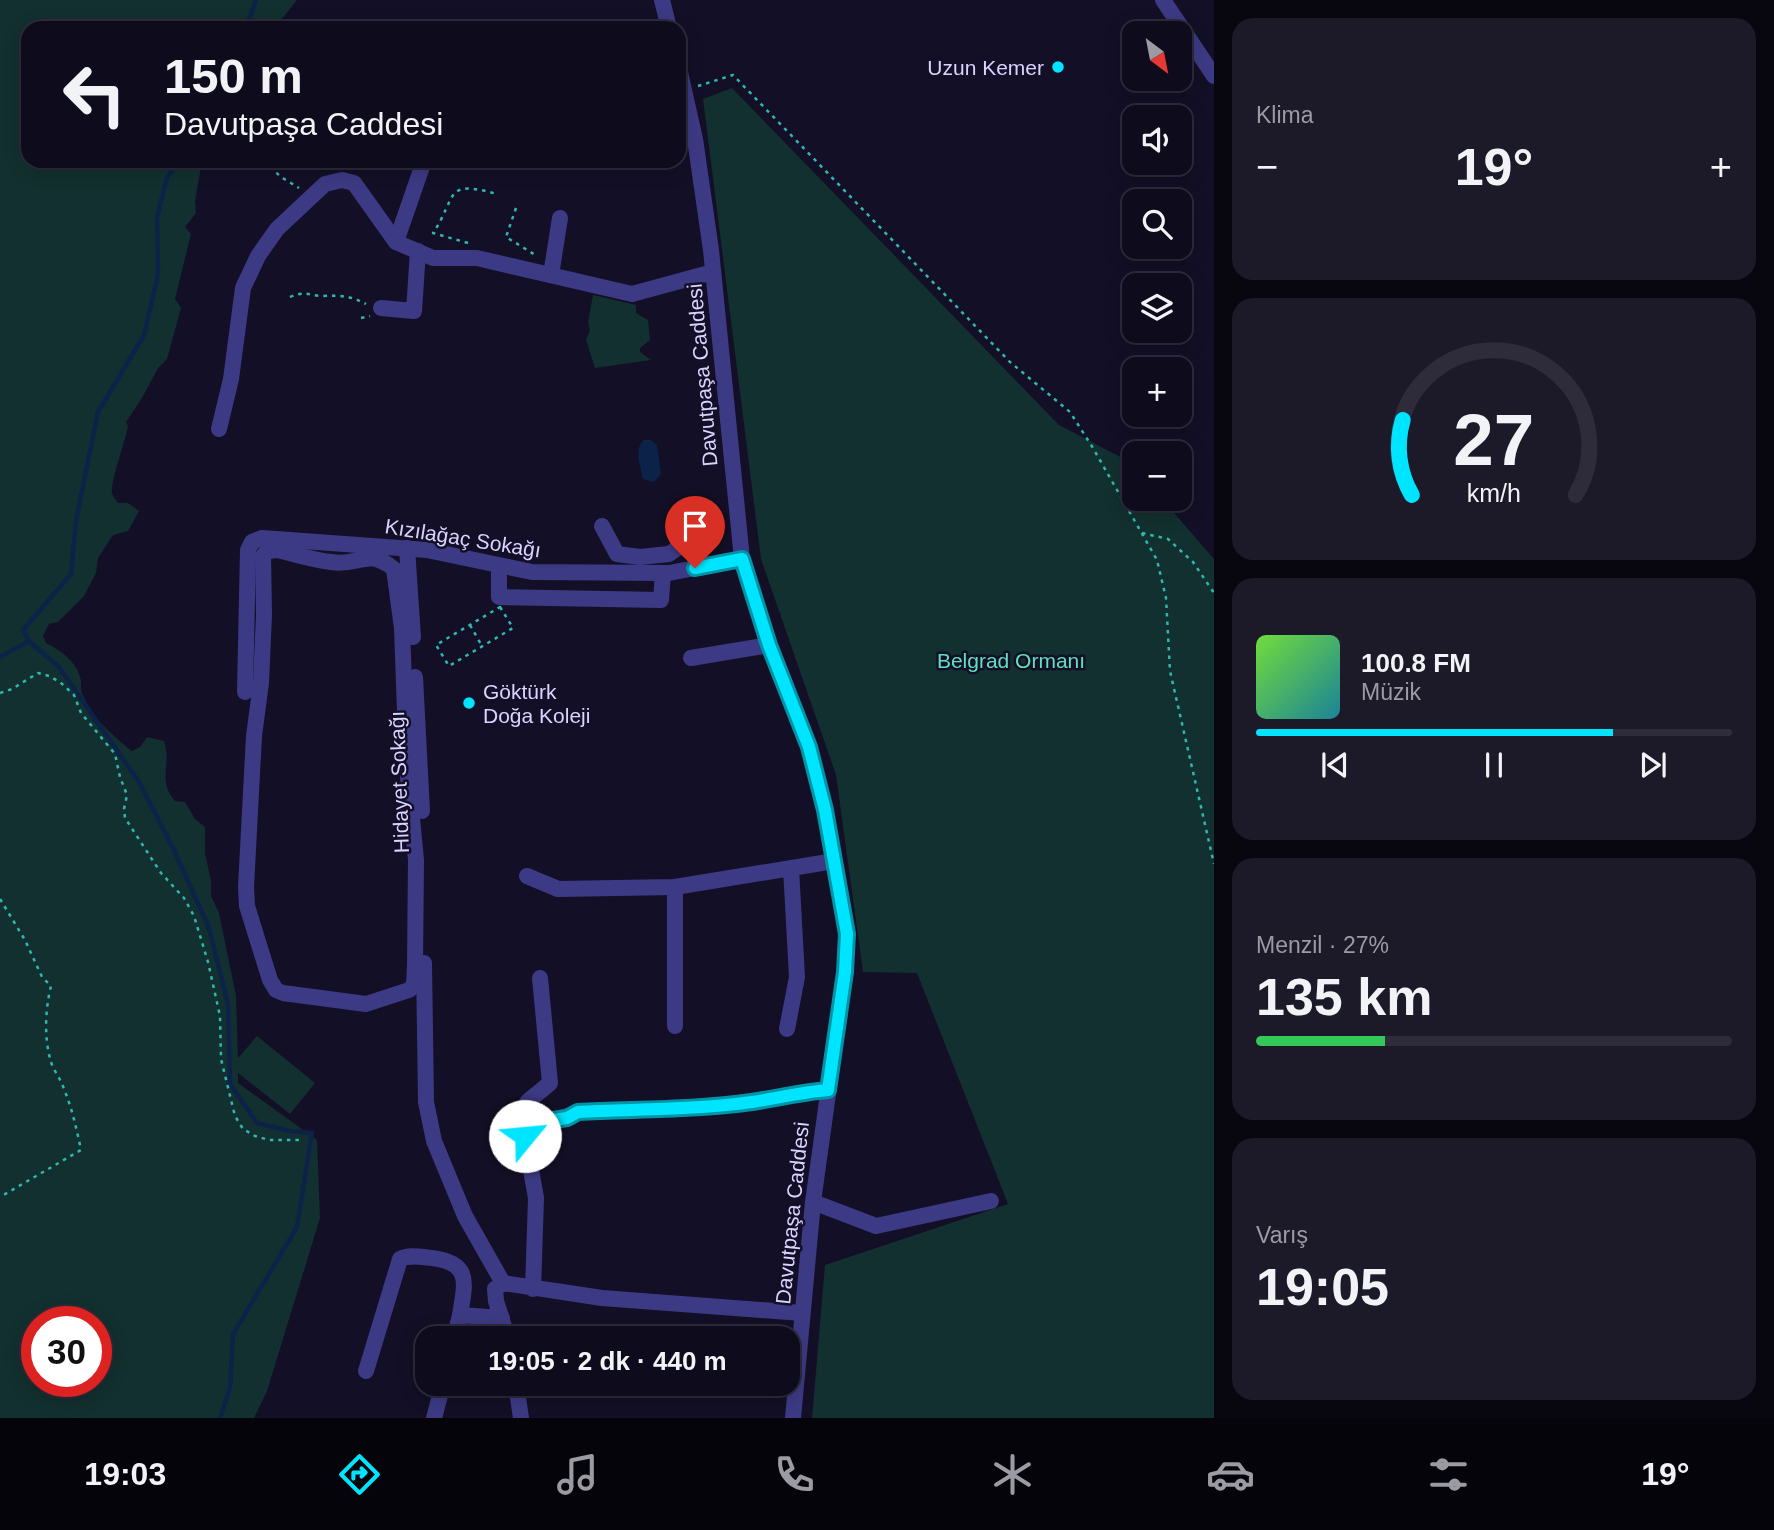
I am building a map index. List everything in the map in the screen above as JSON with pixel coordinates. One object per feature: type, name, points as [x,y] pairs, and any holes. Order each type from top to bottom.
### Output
[{"type":"street","points":[[662,0],[667,21]]},
{"type":"street","points":[[1163,0],[1214,76]]},
{"type":"street","name":"Davutpaşa Caddesi","points":[[686,96],[695,139],[713,272],[742,559],[769,645],[809,747],[825,810],[847,934],[813,1202],[793,1418]]},
{"type":"street","points":[[396,242],[422,168]]},
{"type":"street","points":[[219,429],[231,379],[243,288],[258,256],[277,229],[325,184],[342,180],[354,183],[396,242],[433,258],[474,258],[551,270],[632,294],[713,272]]},
{"type":"street","points":[[551,270],[560,218]]},
{"type":"street","points":[[376,307],[414,312],[418,251]]},
{"type":"street","points":[[678,518],[694,530],[695,568]]},
{"type":"street","points":[[602,526],[617,554],[640,558],[669,554],[695,537]]},
{"type":"street","name":"Kızılağaç Sokağı","points":[[245,692],[248,550],[252,542],[262,538],[407,548],[532,572],[663,573],[742,559]]},
{"type":"street","points":[[334,563],[335,543]]},
{"type":"street","name":"Hidayet Sokağı","points":[[407,548],[421,765],[426,1102],[434,1141],[465,1216],[503,1283]]},
{"type":"street","points":[[278,550],[334,563],[372,557],[384,561],[394,569],[405,669],[407,767],[416,860],[414,985],[400,994],[366,1004],[276,990],[247,906],[247,841],[254,736],[261,683],[263,556],[268,551],[278,550]]},
{"type":"street","points":[[499,566],[499,597],[661,600],[663,573]]},
{"type":"street","points":[[691,658],[769,645]]},
{"type":"street","points":[[527,876],[558,889],[675,887],[834,862]]},
{"type":"street","points":[[787,1029],[797,977],[791,868]]},
{"type":"street","points":[[675,887],[675,1027]]},
{"type":"street","points":[[533,1289],[536,1198],[520,1113],[525,1102],[550,1083],[540,978]]},
{"type":"street","points":[[525,1136],[535,1123],[567,1118],[578,1112],[699,1106],[828,1090]]},
{"type":"street","points":[[813,1202],[876,1226],[991,1201]]},
{"type":"street","points":[[366,1371],[400,1259],[407,1256],[451,1261],[460,1268],[465,1283],[457,1326]]},
{"type":"street","points":[[504,1326],[495,1289],[503,1283],[603,1298],[802,1313]]},
{"type":"street","points":[[460,1315],[502,1318]]},
{"type":"street","points":[[434,1418],[440,1396]]},
{"type":"street","points":[[518,1396],[521,1418]]},
{"type":"path","points":[[686,91],[733,75],[1010,362],[1070,412],[1157,560],[1166,597],[1170,671],[1214,864]]},
{"type":"path","points":[[271,168],[298,187],[308,198]]},
{"type":"path","points":[[474,258],[475,244],[433,233],[457,189],[464,187],[497,194]]},
{"type":"path","points":[[516,208],[506,237],[551,270]]},
{"type":"path","points":[[290,297],[308,292],[321,296],[342,295],[355,297],[376,307]]},
{"type":"path","points":[[1142,533],[1168,539],[1193,562],[1214,593]]},
{"type":"path","points":[[500,607],[513,628],[482,646],[449,666],[436,645],[500,607]]},
{"type":"path","points":[[470,625],[482,646]]},
{"type":"path","points":[[0,693],[38,673],[49,676],[74,695],[81,713],[115,754],[127,795],[125,818],[161,873],[184,898],[201,936],[220,1016],[221,1059],[235,1116],[243,1129],[255,1136],[269,1140],[301,1140]]},
{"type":"path","points":[[0,899],[25,940],[42,977],[51,986],[47,1010],[51,1064],[61,1080],[75,1118],[80,1150],[0,1197]]},
{"type":"green space","points":[[0,0],[297,0],[281,20],[274,21],[21,21],[21,168],[201,168],[195,201],[196,213],[185,227],[191,234],[175,299],[181,308],[167,359],[158,368],[126,422],[127,432],[113,480],[112,493],[118,503],[128,503],[139,511],[128,531],[113,535],[98,558],[96,573],[84,596],[58,622],[49,624],[43,636],[46,643],[62,653],[75,666],[89,708],[122,743],[132,751],[140,747],[147,737],[164,741],[167,757],[166,779],[170,794],[175,801],[185,802],[195,819],[205,827],[205,853],[211,896],[219,913],[236,996],[238,1058],[257,1036],[315,1083],[290,1114],[238,1073],[238,1083],[317,1140],[320,1218],[267,1391],[254,1418],[0,1418]]},
{"type":"green space","name":"Belgrad Ormanı","points":[[732,88],[1059,425],[1122,458],[1122,511],[1172,511],[1214,559],[1214,1418],[812,1418],[825,1265],[1008,1204],[917,973],[863,972],[836,775],[761,559],[703,99]]},
{"type":"green space","points":[[593,295],[636,305],[636,313],[648,320],[650,340],[640,348],[640,352],[651,360],[595,368],[586,340],[590,330],[588,322]]},
{"type":"water","points":[[644,440],[651,440],[657,445],[661,474],[654,482],[643,479],[638,453]]},
{"type":"waterway","points":[[248,21],[256,0]]},
{"type":"waterway","points":[[173,168],[167,178],[157,217],[158,275],[144,335],[98,412],[76,521],[71,574],[23,630],[29,641],[59,667],[139,782],[173,848],[209,928],[228,1004],[230,1084],[257,1123],[312,1133],[297,1227],[233,1334],[230,1388],[220,1418]]},
{"type":"waterway","points":[[0,657],[29,641]]},
{"type":"place","name":"Uzun Kemer","points":[[1058,67]]},
{"type":"place","name":"Göktürk Doğa Koleji","points":[[469,703]]},
{"type":"route","points":[[525,1136],[535,1123],[567,1118],[578,1112],[699,1106],[828,1090],[845,972],[847,934],[825,810],[809,747],[769,645],[742,559],[695,568]]}]
